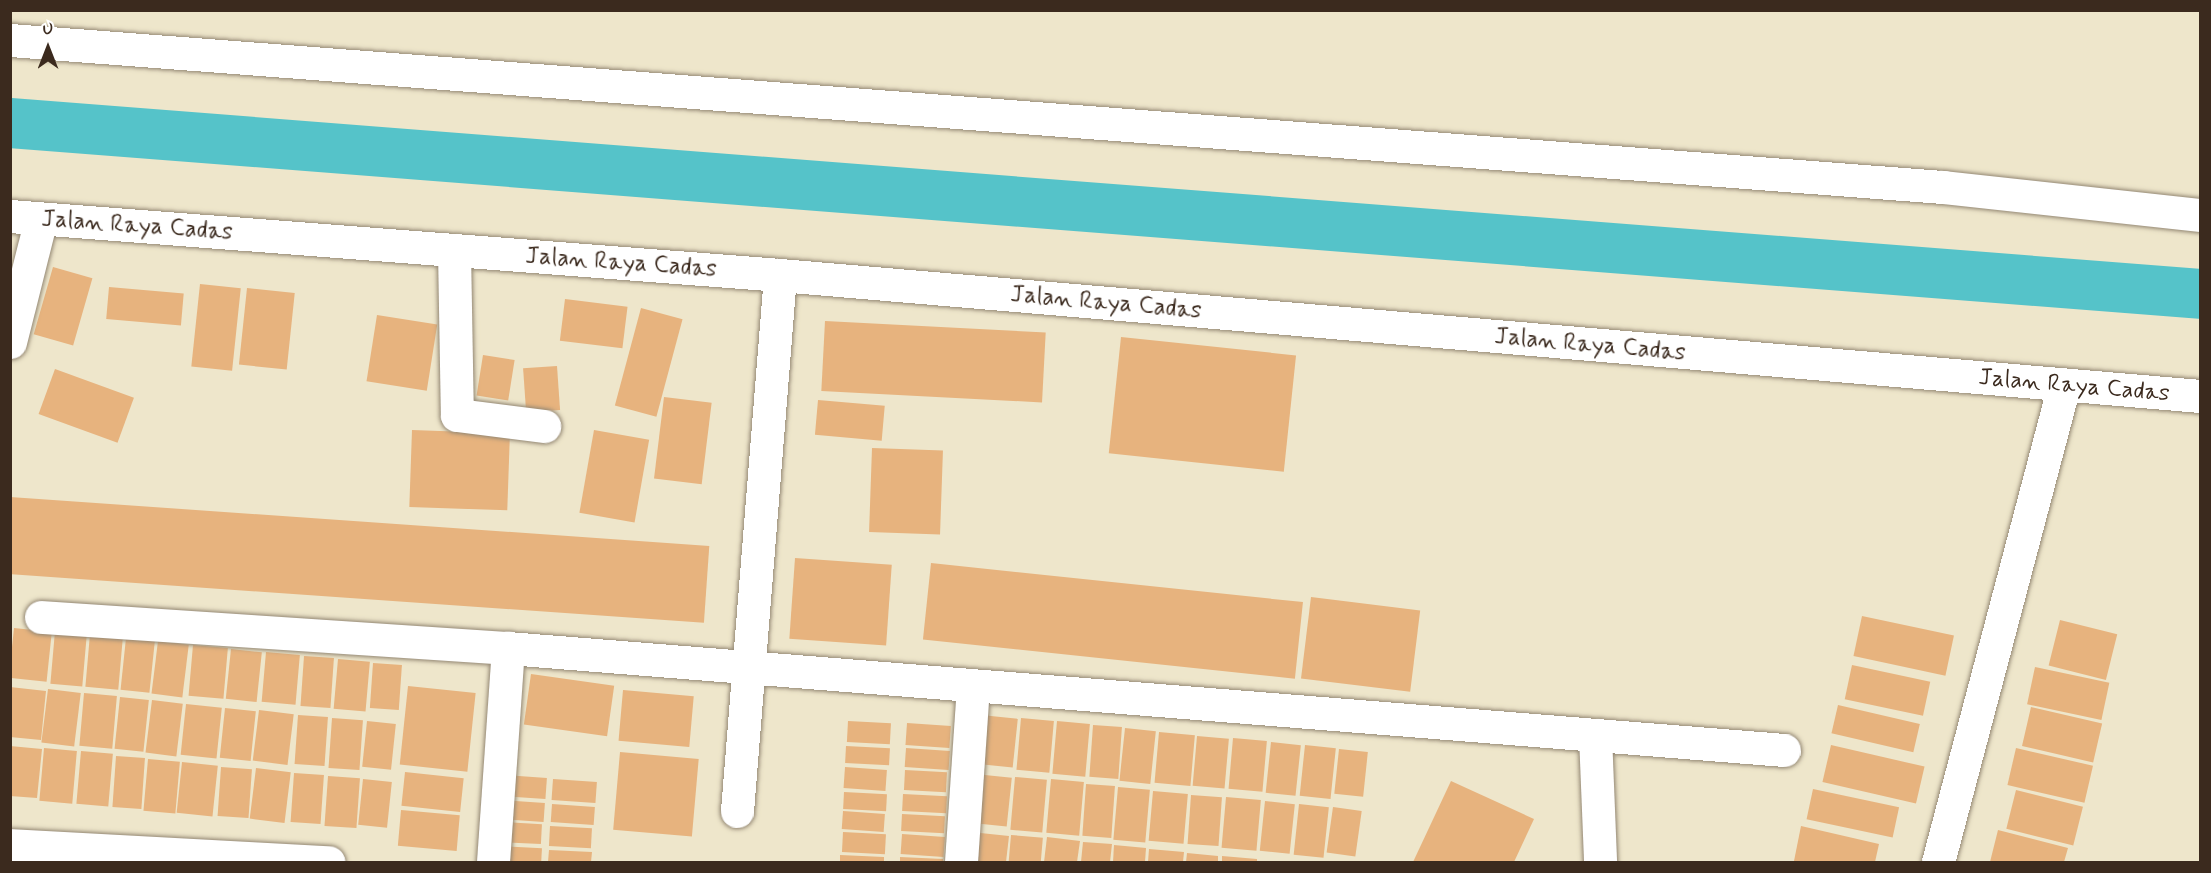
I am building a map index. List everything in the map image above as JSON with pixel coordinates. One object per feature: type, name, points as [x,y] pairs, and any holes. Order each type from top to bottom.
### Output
[{"type":"street","points":[[10,40],[1942,187],[2200,215]]},
{"type":"street","points":[[10,342],[26,218]]},
{"type":"street","name":"Jalan Raya Cadas","points":[[26,218],[780,275],[2200,396]]},
{"type":"street","points":[[454,250],[457,416],[544,426]]},
{"type":"street","points":[[737,812],[746,669],[780,275]]},
{"type":"street","points":[[1938,862],[2064,386]]},
{"type":"street","points":[[41,617],[508,648],[746,669],[1784,750]]},
{"type":"street","points":[[493,862],[508,648]]},
{"type":"street","points":[[961,862],[973,686]]},
{"type":"street","points":[[1595,735],[1600,862]]},
{"type":"street","points":[[10,846],[329,862]]},
{"type":"building","points":[[53,267],[92,278],[73,346],[34,334]]},
{"type":"building","points":[[200,284],[241,288],[232,371],[191,367]]},
{"type":"building","points":[[109,287],[184,294],[181,325],[106,319]]},
{"type":"building","points":[[247,288],[295,293],[287,370],[239,365]]},
{"type":"building","points":[[565,299],[628,307],[622,348],[560,341]]},
{"type":"building","points":[[641,308],[683,319],[656,417],[615,406]]},
{"type":"building","points":[[377,315],[437,325],[427,391],[367,381]]},
{"type":"building","points":[[825,321],[1046,333],[1042,402],[821,391]]},
{"type":"building","points":[[1121,337],[1296,355],[1284,472],[1109,453]]},
{"type":"building","points":[[483,355],[515,360],[508,401],[477,395]]},
{"type":"building","points":[[557,366],[560,410],[526,412],[523,368]]},
{"type":"building","points":[[55,369],[134,398],[118,443],[39,414]]},
{"type":"building","points":[[664,397],[712,403],[702,484],[654,478]]},
{"type":"building","points":[[818,400],[885,406],[882,441],[815,435]]},
{"type":"building","points":[[412,430],[510,433],[507,510],[409,507]]},
{"type":"building","points":[[594,430],[649,440],[635,522],[579,513]]},
{"type":"building","points":[[872,448],[943,450],[940,534],[869,532]]},
{"type":"building","points":[[10,497],[709,546],[704,623],[10,574]]},
{"type":"building","points":[[795,558],[892,565],[886,646],[789,639]]},
{"type":"building","points":[[931,563],[1303,602],[1295,679],[923,640]]},
{"type":"building","points":[[1311,597],[1420,610],[1410,692],[1301,678]]},
{"type":"building","points":[[1862,616],[1954,636],[1945,676],[1853,656]]},
{"type":"building","points":[[2060,620],[2117,634],[2106,680],[2049,666]]},
{"type":"building","points":[[14,628],[52,632],[47,682],[10,678]]},
{"type":"building","points":[[55,631],[87,634],[82,687],[50,684]]},
{"type":"building","points":[[90,634],[123,637],[118,690],[85,687]]},
{"type":"building","points":[[126,638],[155,641],[149,693],[121,690]]},
{"type":"building","points":[[158,641],[189,645],[182,697],[152,694]]},
{"type":"building","points":[[193,645],[228,648],[223,699],[189,696]]},
{"type":"building","points":[[231,649],[262,652],[257,702],[226,699]]},
{"type":"building","points":[[266,652],[300,655],[296,705],[262,702]]},
{"type":"building","points":[[304,656],[334,658],[330,708],[301,706]]},
{"type":"building","points":[[338,659],[370,662],[366,712],[334,709]]},
{"type":"building","points":[[373,663],[402,665],[399,710],[370,708]]},
{"type":"building","points":[[1852,665],[1930,682],[1923,716],[1845,699]]},
{"type":"building","points":[[2035,667],[2109,683],[2101,720],[2027,704]]},
{"type":"building","points":[[531,674],[614,686],[607,736],[524,725]]},
{"type":"building","points":[[408,686],[476,693],[467,772],[400,765]]},
{"type":"building","points":[[10,687],[46,691],[41,740],[10,737]]},
{"type":"building","points":[[48,689],[81,693],[74,747],[41,743]]},
{"type":"building","points":[[623,690],[694,696],[689,747],[619,741]]},
{"type":"building","points":[[84,693],[117,696],[112,749],[79,746]]},
{"type":"building","points":[[120,697],[149,700],[143,752],[115,749]]},
{"type":"building","points":[[152,700],[183,704],[176,756],[146,753]]},
{"type":"building","points":[[186,704],[222,708],[216,758],[181,755]]},
{"type":"building","points":[[1838,705],[1920,724],[1913,752],[1831,733]]},
{"type":"building","points":[[2031,707],[2102,723],[2093,762],[2022,746]]},
{"type":"building","points":[[225,708],[256,711],[251,761],[220,758]]},
{"type":"building","points":[[259,710],[294,714],[288,765],[253,761]]},
{"type":"building","points":[[298,715],[328,717],[325,766],[295,764]]},
{"type":"building","points":[[981,715],[1018,719],[1013,768],[976,764]]},
{"type":"building","points":[[332,718],[363,720],[359,770],[329,768]]},
{"type":"building","points":[[1021,718],[1054,721],[1049,773],[1016,770]]},
{"type":"building","points":[[367,721],[396,724],[391,770],[362,767]]},
{"type":"building","points":[[848,721],[891,723],[890,744],[847,742]]},
{"type":"building","points":[[1057,721],[1090,724],[1085,777],[1052,774]]},
{"type":"building","points":[[907,723],[951,726],[949,748],[905,745]]},
{"type":"building","points":[[1093,725],[1122,727],[1118,779],[1089,777]]},
{"type":"building","points":[[1125,728],[1156,731],[1150,784],[1119,781]]},
{"type":"building","points":[[1159,732],[1195,735],[1190,786],[1155,783]]},
{"type":"building","points":[[1197,736],[1229,739],[1225,789],[1193,786]]},
{"type":"building","points":[[1233,738],[1267,741],[1262,792],[1229,789]]},
{"type":"building","points":[[1271,742],[1301,745],[1296,796],[1266,793]]},
{"type":"building","points":[[1305,745],[1336,748],[1330,799],[1300,796]]},
{"type":"building","points":[[1831,745],[1925,767],[1916,804],[1822,782]]},
{"type":"building","points":[[10,746],[42,749],[37,798],[10,796]]},
{"type":"building","points":[[846,746],[890,748],[889,765],[845,763]]},
{"type":"building","points":[[44,748],[77,751],[72,804],[39,801]]},
{"type":"building","points":[[906,748],[950,751],[949,770],[905,767]]},
{"type":"building","points":[[2016,748],[2093,766],[2084,803],[2007,785]]},
{"type":"building","points":[[1339,749],[1368,752],[1363,797],[1334,794]]},
{"type":"building","points":[[81,751],[113,754],[108,807],[76,804]]},
{"type":"building","points":[[620,752],[699,759],[692,837],[613,830]]},
{"type":"building","points":[[116,756],[145,758],[141,809],[112,807]]},
{"type":"building","points":[[148,759],[180,762],[175,814],[143,811]]},
{"type":"building","points":[[182,762],[218,766],[212,816],[177,813]]},
{"type":"building","points":[[221,767],[252,769],[249,818],[218,816]]},
{"type":"building","points":[[845,767],[887,770],[885,791],[844,788]]},
{"type":"building","points":[[256,768],[291,772],[285,823],[250,819]]},
{"type":"building","points":[[905,770],[947,772],[946,792],[904,790]]},
{"type":"building","points":[[405,772],[464,778],[460,812],[401,806]]},
{"type":"building","points":[[294,773],[324,775],[321,824],[291,822]]},
{"type":"building","points":[[975,774],[1012,778],[1007,827],[970,823]]},
{"type":"building","points":[[503,775],[547,778],[545,799],[502,796]]},
{"type":"building","points":[[328,776],[360,778],[356,828],[325,826]]},
{"type":"building","points":[[1015,777],[1047,780],[1042,833],[1010,830]]},
{"type":"building","points":[[363,779],[392,782],[387,828],[358,825]]},
{"type":"building","points":[[553,779],[597,782],[595,803],[552,800]]},
{"type":"building","points":[[1051,779],[1084,782],[1079,836],[1046,833]]},
{"type":"building","points":[[1451,781],[1534,819],[1514,862],[1413,862]]},
{"type":"building","points":[[1086,784],[1115,786],[1111,838],[1082,836]]},
{"type":"building","points":[[1118,787],[1150,790],[1145,843],[1113,840]]},
{"type":"building","points":[[1813,789],[1899,807],[1893,838],[1807,819]]},
{"type":"building","points":[[2016,790],[2083,807],[2073,846],[2006,829]]},
{"type":"building","points":[[1153,791],[1188,794],[1184,844],[1149,841]]},
{"type":"building","points":[[844,792],[887,794],[886,811],[843,809]]},
{"type":"building","points":[[903,794],[947,796],[946,813],[902,811]]},
{"type":"building","points":[[1191,795],[1222,797],[1219,846],[1188,844]]},
{"type":"building","points":[[1226,797],[1261,800],[1256,851],[1222,848]]},
{"type":"building","points":[[502,800],[545,803],[544,822],[501,819]]},
{"type":"building","points":[[1265,801],[1295,804],[1290,854],[1260,851]]},
{"type":"building","points":[[552,804],[595,807],[594,825],[551,822]]},
{"type":"building","points":[[1299,804],[1329,807],[1324,858],[1294,855]]},
{"type":"building","points":[[1333,807],[1362,811],[1355,857],[1327,853]]},
{"type":"building","points":[[401,810],[460,815],[457,851],[398,846]]},
{"type":"building","points":[[843,811],[885,814],[884,832],[842,829]]},
{"type":"building","points":[[902,814],[945,816],[944,833],[901,831]]},
{"type":"building","points":[[501,822],[542,824],[541,844],[500,842]]},
{"type":"building","points":[[550,826],[592,828],[591,848],[549,846]]},
{"type":"building","points":[[1801,826],[1879,844],[1875,862],[1794,861]]},
{"type":"building","points":[[1998,830],[2068,848],[2064,862],[1990,862]]},
{"type":"building","points":[[843,832],[886,834],[885,854],[842,852]]},
{"type":"building","points":[[971,832],[1009,836],[1006,862],[968,862]]},
{"type":"building","points":[[902,834],[945,837],[944,857],[901,854]]},
{"type":"building","points":[[1011,835],[1043,838],[1041,862],[1009,862]]},
{"type":"building","points":[[1047,837],[1080,841],[1077,862],[1044,862]]},
{"type":"building","points":[[1083,842],[1112,844],[1110,862],[1081,862]]},
{"type":"building","points":[[1114,845],[1146,848],[1145,862],[1113,862]]},
{"type":"building","points":[[499,846],[542,848],[541,862],[498,862]]},
{"type":"building","points":[[1149,849],[1184,852],[1183,862],[1148,862]]},
{"type":"building","points":[[549,850],[592,852],[591,862],[548,862]]},
{"type":"building","points":[[1187,853],[1218,856],[1218,862],[1186,862]]},
{"type":"building","points":[[840,855],[884,857],[884,862],[840,862]]},
{"type":"building","points":[[1222,856],[1257,859],[1257,862],[1222,862]]},
{"type":"building","points":[[900,857],[943,859],[943,862],[900,862]]},
{"type":"waterway","points":[[10,123],[2200,294]]}]
